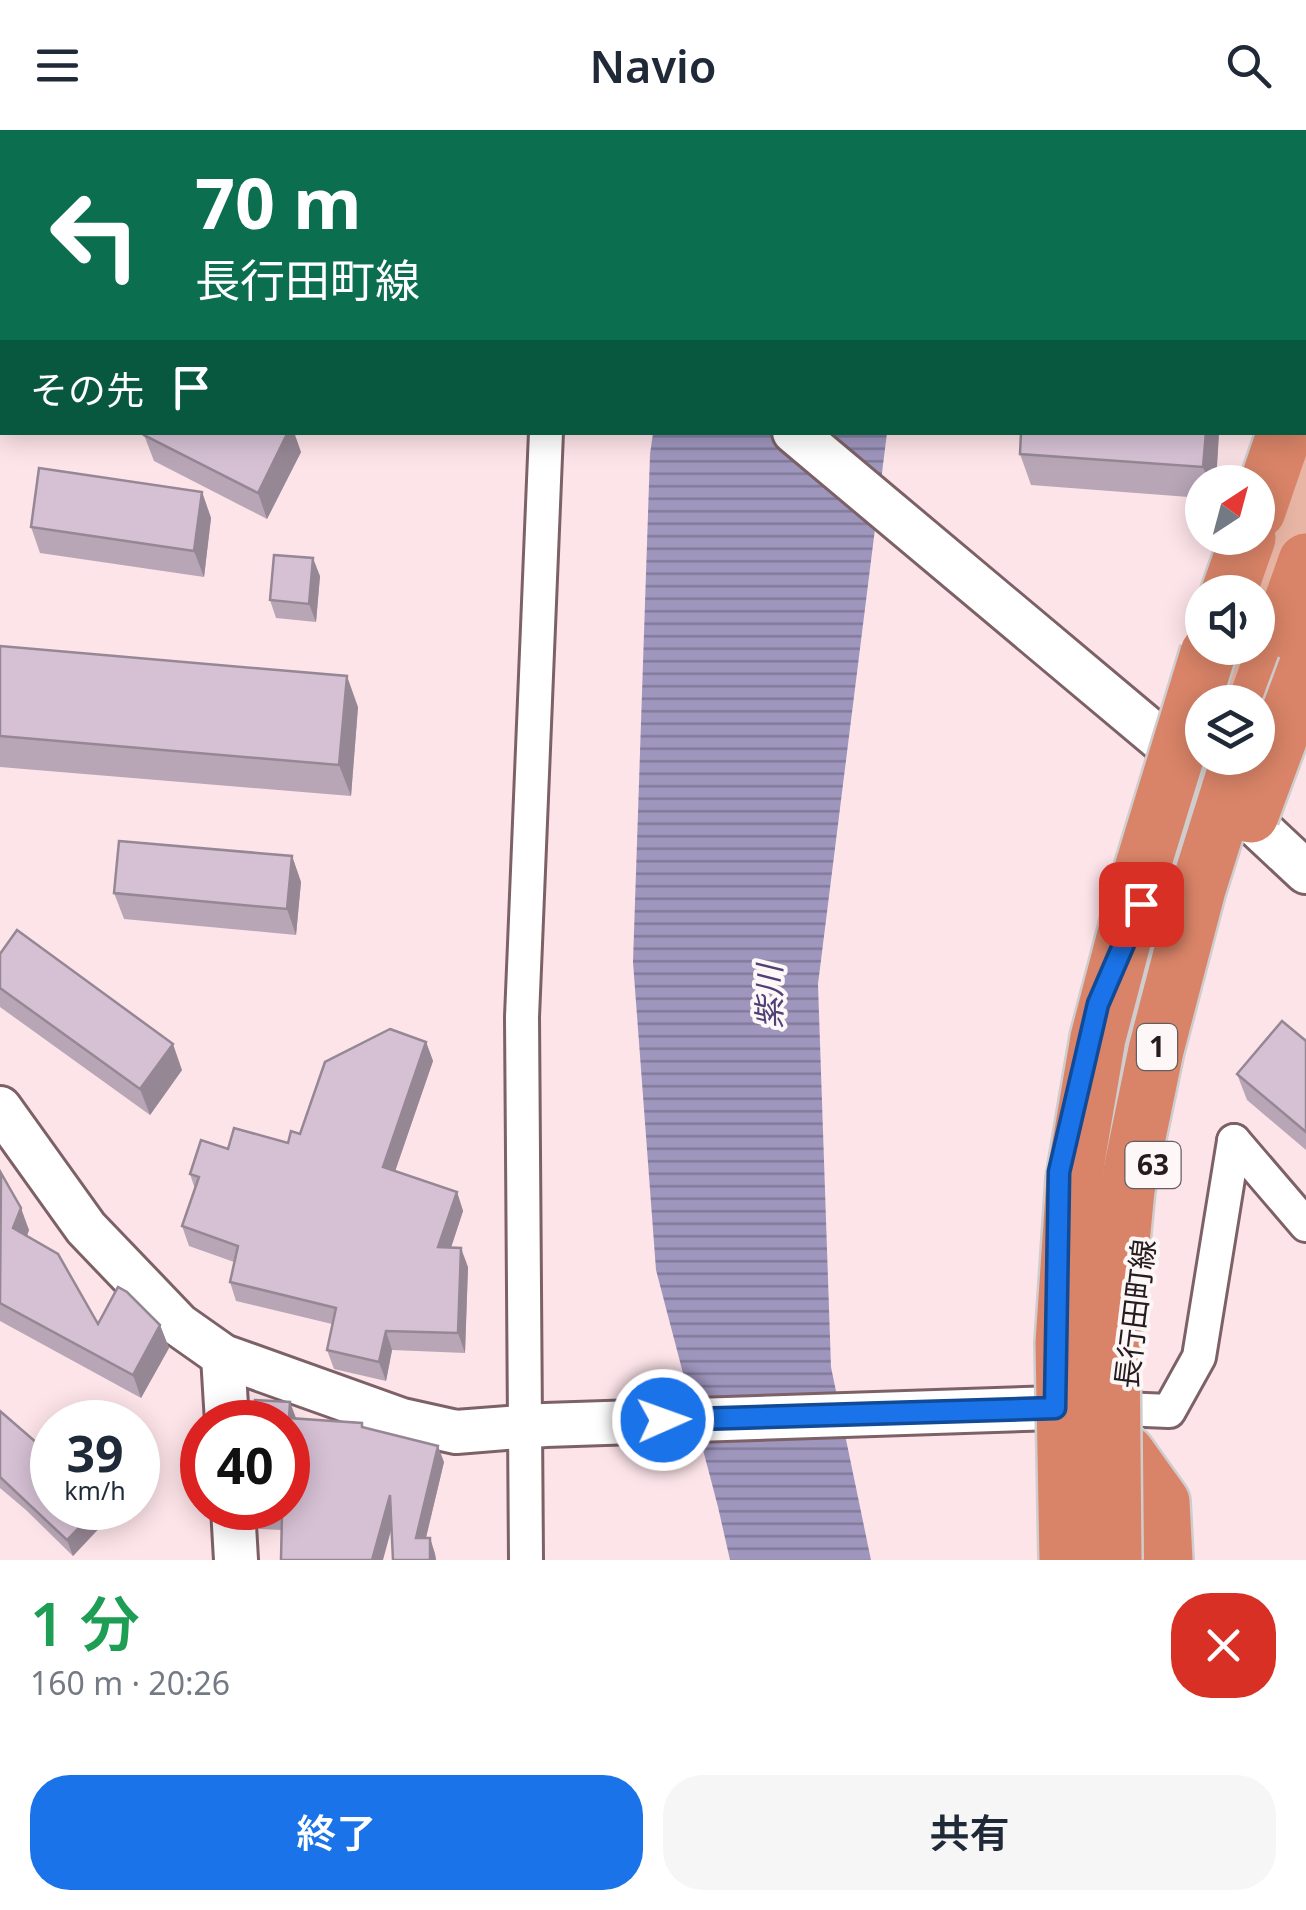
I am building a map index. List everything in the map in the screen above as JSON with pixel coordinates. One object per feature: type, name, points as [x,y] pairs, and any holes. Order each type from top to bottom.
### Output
[{"type":"highway","points":[[1254,465],[1262,435]]},
{"type":"highway","points":[[1274,465],[1284,435]]},
{"type":"highway","points":[[1262,685],[1306,561]]},
{"type":"highway","name":"1","points":[[1063,1560],[1063,1344],[1074,1179],[1102,1019],[1142,869],[1217,665]]},
{"type":"highway","points":[[1112,1344],[1137,1198],[1174,1053],[1221,894],[1306,668]]},
{"type":"highway","name":"1","points":[[1114,1560],[1112,1344],[1126,1190],[1156,1050],[1198,889],[1212,775]]},
{"type":"highway","points":[[1126,1431],[1162,1502],[1164,1560]]},
{"type":"main road","points":[[1271,575],[1306,477]]},
{"type":"main road","points":[[1063,1560],[1055,1408],[1059,1172],[1098,1004],[1208,775]]},
{"type":"main road","name":"長行田町線","points":[[1133,1560],[1126,1431],[1212,775]]},
{"type":"street","points":[[526,1560],[534,1427],[522,1017],[546,435]]},
{"type":"street","points":[[798,435],[974,583],[1185,740]]},
{"type":"street","points":[[1225,775],[1306,872]]},
{"type":"street","points":[[0,1108],[86,1228],[179,1325],[223,1356],[402,1420],[456,1432],[978,1408],[1055,1408],[1126,1431],[1169,1411],[1199,1358],[1234,1141],[1306,1225]]},
{"type":"street","points":[[223,1356],[226,1400]]},
{"type":"street","points":[[234,1530],[236,1560]]},
{"type":"water","name":"紫川","points":[[653,435],[887,435],[818,984],[831,1367],[871,1560],[730,1560],[656,1270],[633,962]]},
{"type":"building","points":[[144,435],[287,435],[258,493]]},
{"type":"building","points":[[1021,435],[1206,435],[1203,465],[1020,454]]},
{"type":"building","points":[[39,468],[202,492],[194,551],[31,527]]},
{"type":"building","points":[[274,555],[313,558],[309,604],[270,600]]},
{"type":"building","points":[[0,646],[347,676],[339,765],[0,736]]},
{"type":"building","points":[[119,841],[292,856],[287,909],[114,893]]},
{"type":"building","points":[[17,930],[173,1044],[140,1089],[0,988],[0,954]]},
{"type":"building","points":[[1282,1021],[1306,1041],[1306,1132],[1237,1074]]},
{"type":"building","points":[[390,1029],[426,1042],[383,1167],[457,1192],[438,1247],[461,1248],[458,1333],[386,1331],[379,1362],[327,1350],[336,1308],[230,1282],[238,1246],[182,1226],[199,1177],[190,1174],[201,1140],[228,1149],[234,1128],[288,1143],[291,1131],[300,1134],[325,1062]]},
{"type":"building","points":[[1,1173],[21,1208],[13,1228],[58,1254],[98,1324],[118,1287],[160,1325],[133,1375],[0,1303]]},
{"type":"building","points":[[0,1411],[30,1437],[30,1505],[0,1477]]},
{"type":"building","points":[[310,1419],[362,1423],[362,1427],[438,1446],[416,1538],[430,1538],[430,1560],[393,1560],[390,1495],[372,1560],[281,1560],[282,1530],[310,1530]]},
{"type":"building","points":[[56,1530],[77,1530],[67,1540]]},
{"type":"route","points":[[663,1420],[1055,1408],[1059,1172],[1098,1004],[1141,904]]}]
